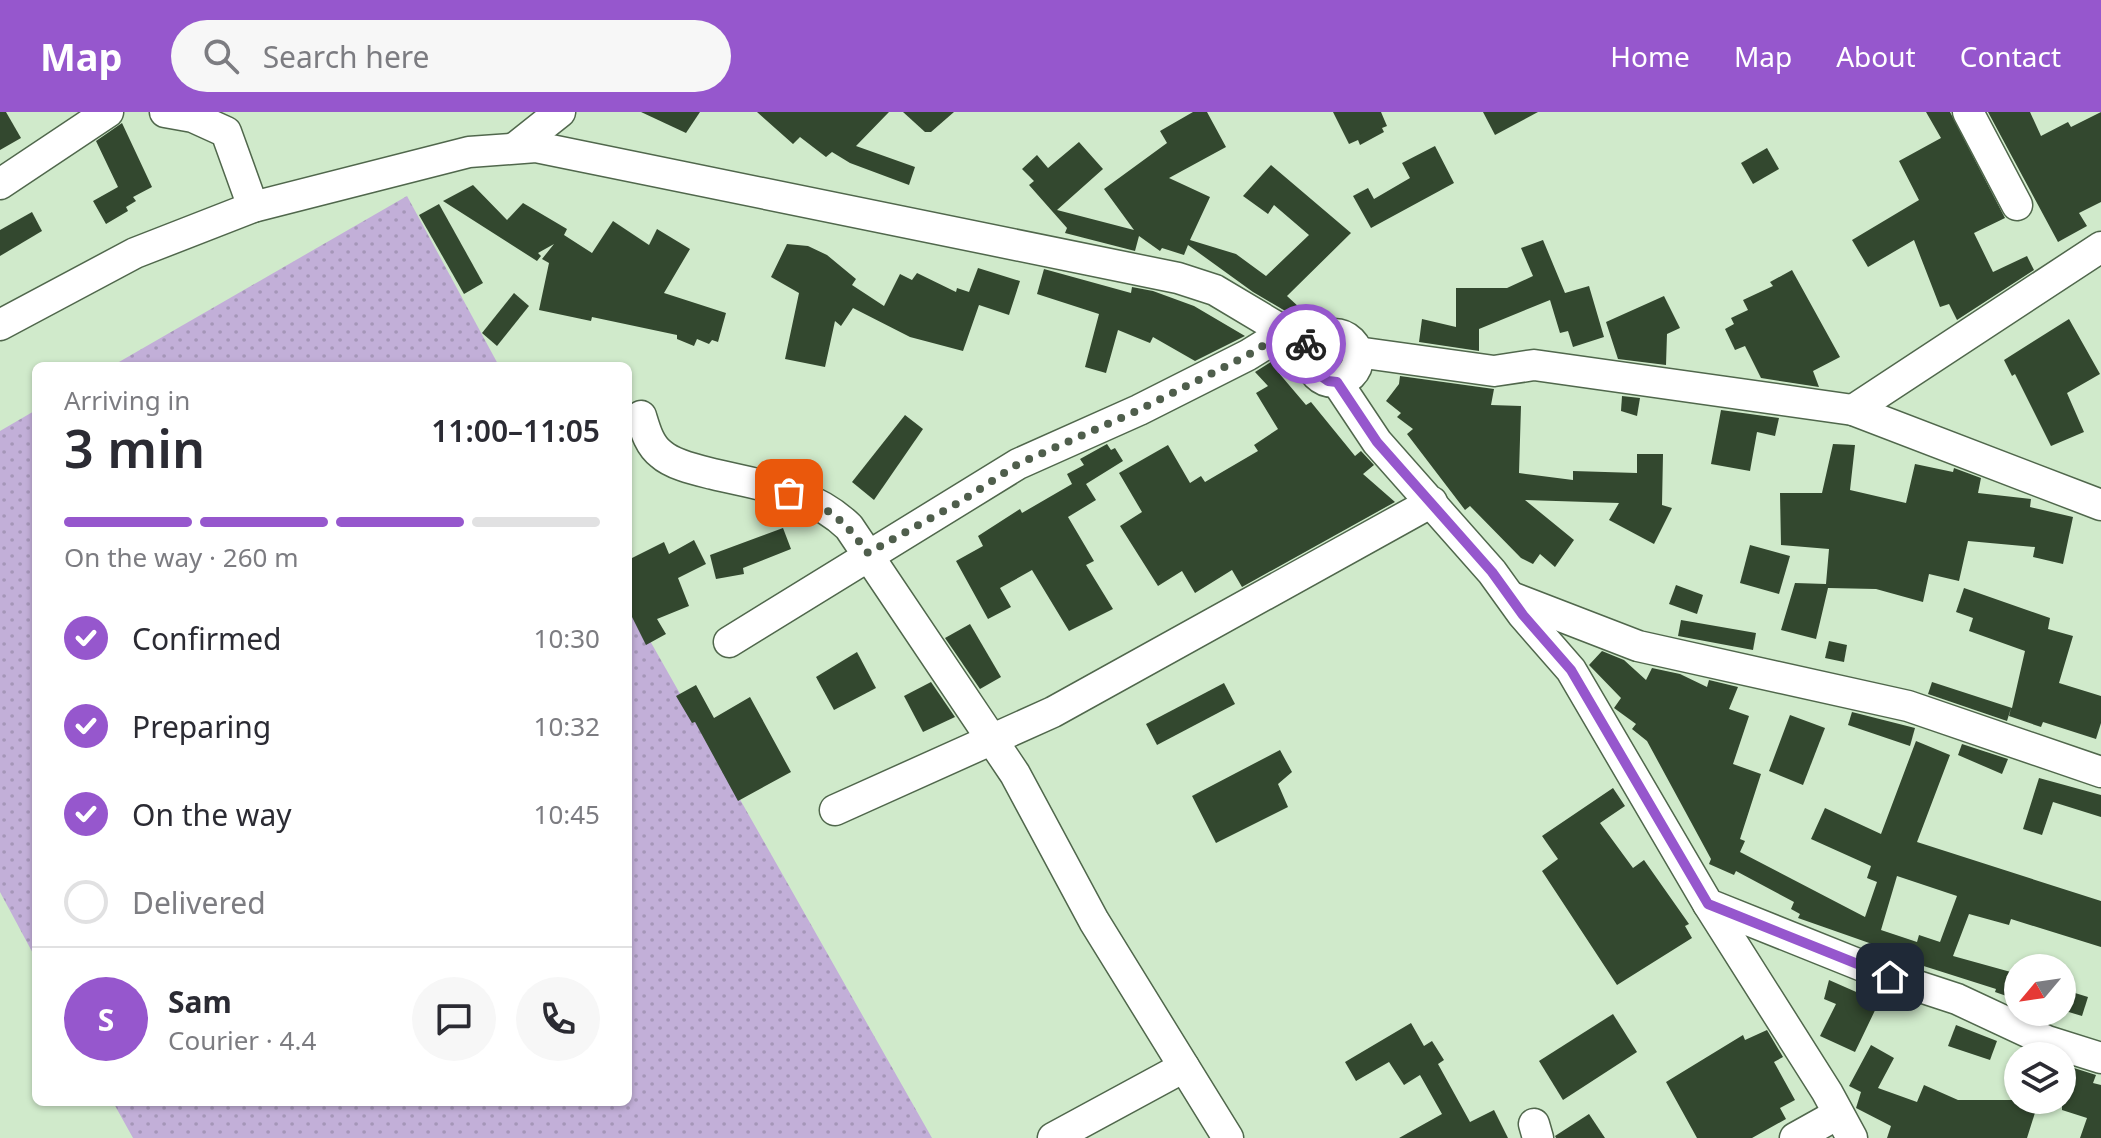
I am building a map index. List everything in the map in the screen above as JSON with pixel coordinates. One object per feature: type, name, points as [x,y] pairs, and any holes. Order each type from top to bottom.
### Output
[{"type":"street","points":[[0,184],[108,112]]},
{"type":"street","points":[[165,112],[228,122],[253,207]]},
{"type":"street","points":[[516,147],[560,112]]},
{"type":"street","points":[[1968,112],[2017,205]]},
{"type":"street","points":[[0,325],[135,253],[253,207],[469,152],[536,147],[1178,278],[1215,290],[1312,348]]},
{"type":"street","points":[[1853,410],[2101,247]]},
{"type":"street","points":[[729,642],[868,553],[960,502],[1018,464],[1152,403],[1248,355],[1285,332]]},
{"type":"street","points":[[1340,335],[1353,344],[1357,352],[1355,368],[1337,382],[1328,381],[1314,371],[1312,348],[1324,336],[1340,335]]},
{"type":"street","points":[[1357,352],[1494,371],[1534,365],[1853,410],[2101,505]]},
{"type":"street","points":[[1337,382],[1358,418],[1571,670],[1708,904],[1845,1126],[1795,1138]]},
{"type":"street","points":[[641,416],[650,441],[661,455],[694,469],[789,493],[828,507],[849,527],[1015,774],[1094,921],[1228,1138]]},
{"type":"street","points":[[835,810],[1053,712],[1432,502]]},
{"type":"street","points":[[1511,597],[1638,646],[1908,706],[2101,772]]},
{"type":"street","points":[[1708,904],[1890,977],[1957,999],[2047,1041],[2101,1058]]},
{"type":"street","points":[[1053,1138],[1184,1067]]},
{"type":"shaded area","points":[[407,196],[497,362],[119,362]]},
{"type":"shaded area","points":[[32,412],[32,952],[0,892],[0,431]]},
{"type":"shaded area","points":[[632,609],[932,1138],[133,1138],[115,1106],[632,1106]]},
{"type":"building","points":[[0,112],[6,112],[21,138],[0,150]]},
{"type":"building","points":[[641,112],[700,112],[686,133]]},
{"type":"building","points":[[757,112],[889,112],[856,146],[915,167],[909,185],[850,163],[832,152],[826,157],[800,137],[793,144]]},
{"type":"building","points":[[903,112],[954,112],[931,132],[925,132]]},
{"type":"building","points":[[1193,112],[1207,112],[1226,147],[1169,178],[1210,197],[1190,240],[1236,254],[1266,276],[1309,235],[1274,205],[1268,214],[1243,196],[1271,165],[1351,233],[1287,296],[1313,320],[1309,325],[1253,292],[1188,245],[1184,255],[1162,248],[1160,251],[1139,236],[1135,251],[1065,233],[1067,228],[1029,185],[1034,181],[1022,169],[1037,155],[1048,168],[1079,142],[1103,169],[1057,210],[1134,230],[1104,189],[1167,143],[1160,131]]},
{"type":"building","points":[[1333,112],[1381,112],[1387,126],[1382,128],[1384,132],[1360,145],[1358,140],[1349,144]]},
{"type":"building","points":[[1483,112],[1538,112],[1495,135]]},
{"type":"building","points":[[1926,112],[1950,112],[2005,218],[1974,233],[1993,272],[2027,256],[2034,270],[1957,320],[1949,304],[1940,307],[1914,240],[1868,267],[1852,240],[1919,200],[1899,161],[1941,138]]},
{"type":"building","points":[[1988,112],[2030,112],[2041,136],[2068,122],[2071,127],[2101,112],[2101,202],[2079,213],[2087,226],[2058,242]]},
{"type":"building","points":[[122,123],[152,187],[133,197],[136,201],[126,207],[128,211],[106,224],[93,201],[118,187],[96,141]]},
{"type":"building","points":[[1435,146],[1454,183],[1371,228],[1353,196],[1368,188],[1374,199],[1410,178],[1402,163]]},
{"type":"building","points":[[1767,148],[1779,169],[1753,184],[1741,163]]},
{"type":"building","points":[[473,185],[507,220],[523,203],[567,229],[564,235],[592,253],[613,221],[649,245],[657,229],[690,249],[664,293],[726,313],[718,342],[712,340],[709,344],[697,339],[694,346],[677,339],[677,335],[592,317],[591,321],[539,310],[549,263],[542,259],[554,244],[538,253],[541,256],[537,261],[443,201]]},
{"type":"building","points":[[439,204],[483,283],[464,294],[419,215]]},
{"type":"building","points":[[32,212],[42,231],[0,256],[0,230]]},
{"type":"building","points":[[1543,240],[1565,293],[1589,286],[1604,337],[1573,347],[1568,331],[1560,333],[1550,300],[1479,329],[1479,351],[1419,342],[1422,319],[1456,327],[1456,288],[1507,288],[1533,276],[1521,248]]},
{"type":"building","points":[[787,244],[808,246],[827,255],[856,279],[852,285],[884,306],[900,274],[912,280],[917,273],[956,292],[957,288],[969,292],[978,268],[1020,281],[1009,315],[979,305],[963,351],[910,337],[853,308],[841,326],[835,321],[825,367],[785,359],[799,293],[771,277]]},
{"type":"building","points":[[1044,269],[1131,293],[1132,287],[1153,291],[1194,306],[1245,336],[1195,361],[1153,337],[1150,343],[1118,330],[1106,373],[1085,367],[1099,314],[1037,294]]},
{"type":"building","points":[[1792,270],[1840,357],[1813,371],[1819,387],[1761,378],[1745,346],[1735,350],[1725,329],[1734,324],[1731,318],[1748,310],[1743,300],[1773,286],[1770,282]]},
{"type":"building","points":[[514,293],[529,306],[497,346],[482,333]]},
{"type":"building","points":[[1664,296],[1680,328],[1667,334],[1666,365],[1618,359],[1606,322]]},
{"type":"building","points":[[2069,319],[2100,374],[2067,393],[2084,432],[2051,446],[2015,374],[2012,376],[2004,360]]},
{"type":"building","points":[[1274,360],[1281,368],[1278,372],[1306,405],[1311,402],[1355,456],[1361,451],[1374,465],[1363,474],[1395,502],[1242,587],[1232,570],[1195,593],[1182,571],[1158,586],[1120,526],[1142,512],[1119,473],[1168,445],[1190,483],[1201,476],[1205,482],[1258,451],[1254,445],[1278,429],[1256,393],[1268,386],[1255,372]]},
{"type":"building","points":[[1400,376],[1494,389],[1491,405],[1521,406],[1519,473],[1573,480],[1573,471],[1637,473],[1637,454],[1663,454],[1662,505],[1672,508],[1654,544],[1609,520],[1619,503],[1525,500],[1574,540],[1555,567],[1540,554],[1533,564],[1521,558],[1470,506],[1465,510],[1407,434],[1413,429],[1397,417],[1401,413],[1386,401],[1399,384]]},
{"type":"building","points":[[1622,396],[1640,398],[1637,416],[1621,411]]},
{"type":"building","points":[[1721,410],[1779,418],[1775,436],[1757,432],[1750,471],[1711,464]]},
{"type":"building","points":[[905,415],[923,429],[874,500],[852,482]]},
{"type":"building","points":[[1107,444],[1111,450],[1115,448],[1123,461],[1086,484],[1096,500],[1068,517],[1094,561],[1086,565],[1113,609],[1069,631],[1032,570],[1000,588],[1011,607],[988,619],[956,561],[983,546],[978,536],[1020,509],[1022,513],[1072,484],[1067,474],[1084,465],[1080,459]]},
{"type":"building","points":[[1833,444],[1855,445],[1850,490],[1906,503],[1915,464],[1953,472],[1954,468],[1981,478],[1978,493],[2031,499],[2030,507],[2073,517],[2063,564],[2033,557],[2035,547],[1968,541],[1959,581],[1929,574],[1923,602],[1876,589],[1828,588],[1816,639],[1781,630],[1795,583],[1826,584],[1829,549],[1781,545],[1780,493],[1822,493]]},
{"type":"building","points":[[783,528],[791,549],[743,568],[744,574],[716,579],[710,555]]},
{"type":"building","points":[[694,540],[706,564],[678,578],[689,606],[657,619],[666,634],[646,645],[632,617],[632,558],[664,542],[669,554]]},
{"type":"building","points":[[1750,545],[1790,556],[1779,594],[1740,583]]},
{"type":"building","points":[[1676,585],[1703,595],[1697,614],[1669,604]]},
{"type":"building","points":[[1964,588],[2050,618],[2048,629],[2073,636],[2059,683],[2101,696],[2101,723],[2096,739],[2043,722],[2041,727],[2009,716],[2011,708],[2007,721],[1928,694],[1932,682],[2012,708],[2025,651],[1969,631],[1973,618],[1956,612]]},
{"type":"building","points":[[1681,620],[1756,633],[1753,650],[1678,636]]},
{"type":"building","points":[[970,624],[1001,677],[980,689],[945,638]]},
{"type":"building","points":[[1829,641],[1847,645],[1844,662],[1825,658]]},
{"type":"building","points":[[1602,651],[1624,660],[1646,680],[1652,668],[1680,674],[1707,687],[1709,680],[1738,687],[1729,709],[1749,716],[1733,764],[1761,774],[1740,839],[1745,841],[1740,852],[1865,917],[1877,882],[1867,878],[1871,866],[1811,839],[1825,808],[1881,834],[1916,741],[1950,755],[1917,842],[2101,901],[2101,947],[2011,919],[2009,925],[1969,914],[1953,956],[2004,970],[2004,995],[1995,992],[1996,989],[1911,962],[1912,958],[1798,918],[1800,914],[1791,909],[1794,902],[1736,871],[1734,875],[1709,864],[1711,859],[1647,741],[1632,729],[1636,724],[1614,708],[1621,698],[1589,665]],"holes":[[[1897,876],[1957,896],[1940,942],[1919,935],[1917,942],[1881,930]]]},
{"type":"building","points":[[857,652],[876,688],[834,710],[816,677]]},
{"type":"building","points":[[931,682],[955,717],[923,732],[904,696]]},
{"type":"building","points":[[1224,683],[1235,704],[1157,745],[1146,724]]},
{"type":"building","points":[[696,685],[714,718],[750,697],[791,772],[738,801],[695,722],[692,723],[676,696]]},
{"type":"building","points":[[1852,712],[1915,728],[1910,746],[1848,725]]},
{"type":"building","points":[[1790,715],[1825,728],[1803,785],[1769,771]]},
{"type":"building","points":[[1962,744],[2008,759],[2002,774],[1958,755]]},
{"type":"building","points":[[1280,750],[1292,772],[1278,784],[1288,807],[1216,843],[1192,796]]},
{"type":"building","points":[[2039,778],[2101,795],[2101,817],[2053,802],[2042,835],[2023,829]]},
{"type":"building","points":[[1613,788],[1625,806],[1600,823],[1633,868],[1644,860],[1689,924],[1685,926],[1692,938],[1617,985],[1542,871],[1558,859],[1542,836]]},
{"type":"building","points":[[1829,980],[1879,1002],[1855,1052],[1820,1036],[1836,1004],[1824,999]]},
{"type":"building","points":[[2076,993],[2088,997],[2082,1016],[2076,1014]]},
{"type":"building","points":[[1613,1014],[1637,1052],[1563,1100],[1539,1061]]},
{"type":"building","points":[[1411,1023],[1424,1046],[1432,1041],[1444,1060],[1438,1064],[1470,1122],[1494,1110],[1508,1138],[1399,1138],[1442,1114],[1420,1075],[1404,1085],[1389,1062],[1356,1081],[1345,1062]]},
{"type":"building","points":[[1956,1025],[1997,1041],[1990,1060],[1948,1046]]},
{"type":"building","points":[[1767,1030],[1783,1057],[1774,1062],[1795,1100],[1780,1108],[1786,1119],[1752,1138],[1697,1138],[1666,1082],[1743,1035],[1745,1040]]},
{"type":"building","points":[[1871,1045],[1894,1058],[1878,1088],[1917,1102],[1924,1085],[1958,1100],[2004,1100],[2004,1114],[2035,1114],[2027,1138],[1887,1138],[1891,1126],[1856,1108],[1861,1092],[1849,1086]]},
{"type":"building","points":[[2076,1069],[2096,1075],[2093,1083],[2101,1085],[2101,1138],[2080,1138],[2087,1118],[2074,1114]]},
{"type":"building","points":[[1589,1114],[1605,1138],[1556,1138],[1555,1136]]},
{"type":"way so far","points":[[789,493],[828,507],[849,527],[868,553],[960,502],[1018,464],[1139,410],[1248,355],[1285,332],[1306,344]]},
{"type":"route","points":[[1306,344],[1312,348],[1310,356],[1314,371],[1328,381],[1337,382],[1358,418],[1377,442],[1492,572],[1523,615],[1571,670],[1708,904],[1890,977]]}]
